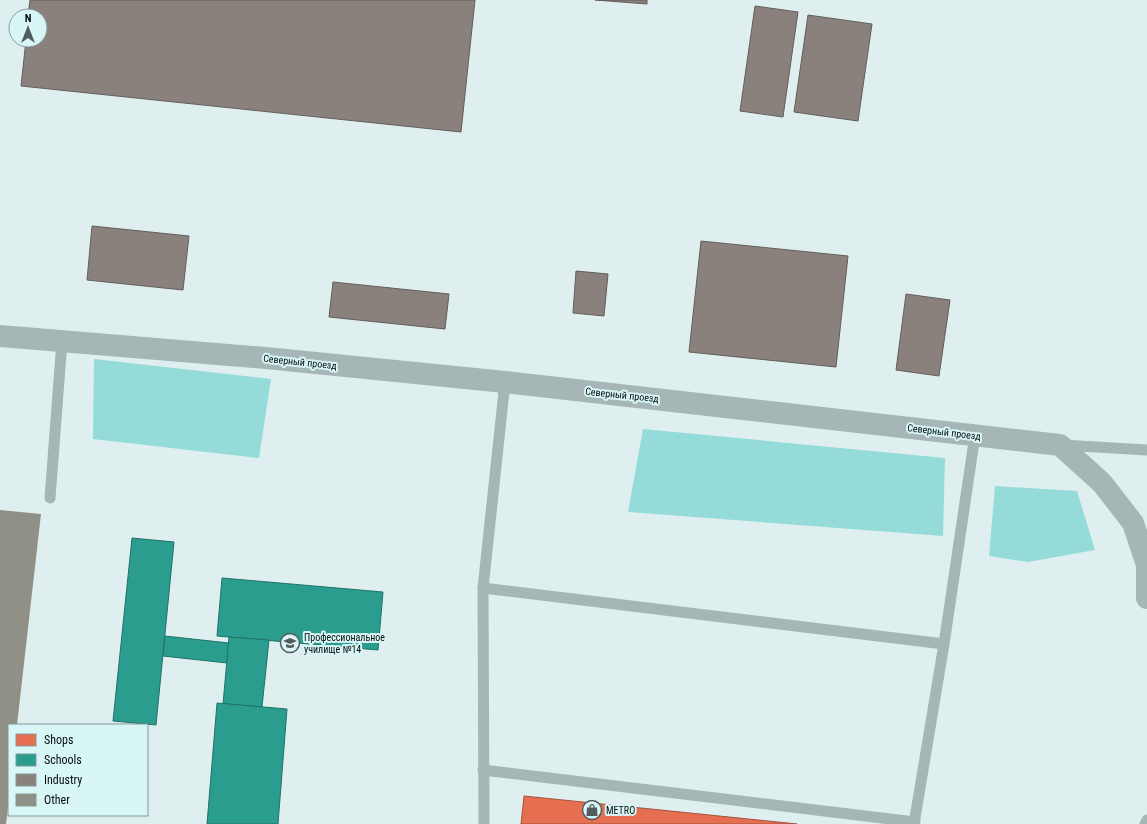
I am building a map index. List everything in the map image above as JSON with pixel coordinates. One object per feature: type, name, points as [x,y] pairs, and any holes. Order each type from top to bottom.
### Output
[{"type":"street","name":"Северный проезд","points":[[0,336],[266,358],[505,382],[1060,445]]},
{"type":"street","points":[[1060,445],[1102,483],[1133,523],[1146,565],[1147,598]]},
{"type":"lane","points":[[50,498],[62,341]]},
{"type":"lane","points":[[484,824],[482,588],[505,382]]},
{"type":"lane","points":[[483,770],[915,823],[944,644],[975,435]]},
{"type":"lane","points":[[1060,445],[1147,450]]},
{"type":"lane","points":[[482,588],[944,644]]},
{"type":"lane","points":[[1145,824],[1147,820]]},
{"type":"shaded area","points":[[94,359],[271,379],[259,458],[93,439]]},
{"type":"shaded area","points":[[643,429],[945,458],[943,536],[628,512]]},
{"type":"shaded area","points":[[995,486],[1077,491],[1095,550],[1028,562],[989,556]]},
{"type":"building: Shops","name":"METRO","points":[[524,796],[797,824],[521,824]]},
{"type":"building: Schools","points":[[132,538],[174,542],[156,725],[113,721]]},
{"type":"building: Schools","points":[[222,578],[383,592],[378,650],[217,636]]},
{"type":"building: Schools","points":[[165,636],[229,643],[227,663],[163,656]]},
{"type":"building: Schools","points":[[229,637],[269,640],[262,707],[223,704]]},
{"type":"building: Schools","points":[[217,703],[287,709],[278,824],[207,824]]},
{"type":"building: Industry","points":[[30,0],[475,0],[461,132],[21,86],[25,48],[48,48],[48,8],[29,8]]},
{"type":"building: Industry","points":[[595,0],[647,0],[647,4]]},
{"type":"building: Industry","points":[[755,6],[798,12],[783,117],[740,111]]},
{"type":"building: Industry","points":[[808,15],[872,24],[858,121],[794,112]]},
{"type":"building: Industry","points":[[92,226],[189,236],[183,290],[87,280]]},
{"type":"building: Industry","points":[[701,241],[848,256],[836,367],[689,352]]},
{"type":"building: Industry","points":[[576,271],[608,274],[604,316],[573,313]]},
{"type":"building: Industry","points":[[333,282],[449,294],[445,329],[329,317]]},
{"type":"building: Industry","points":[[906,294],[950,300],[939,376],[896,370]]},
{"type":"building: Other","points":[[0,510],[41,514],[17,724],[8,724],[8,807],[6,824],[0,824]]},
{"type":"place","name":"Профессиональное училище №14","points":[[290,643]]},
{"type":"place","name":"METRO","points":[[592,810]]}]
